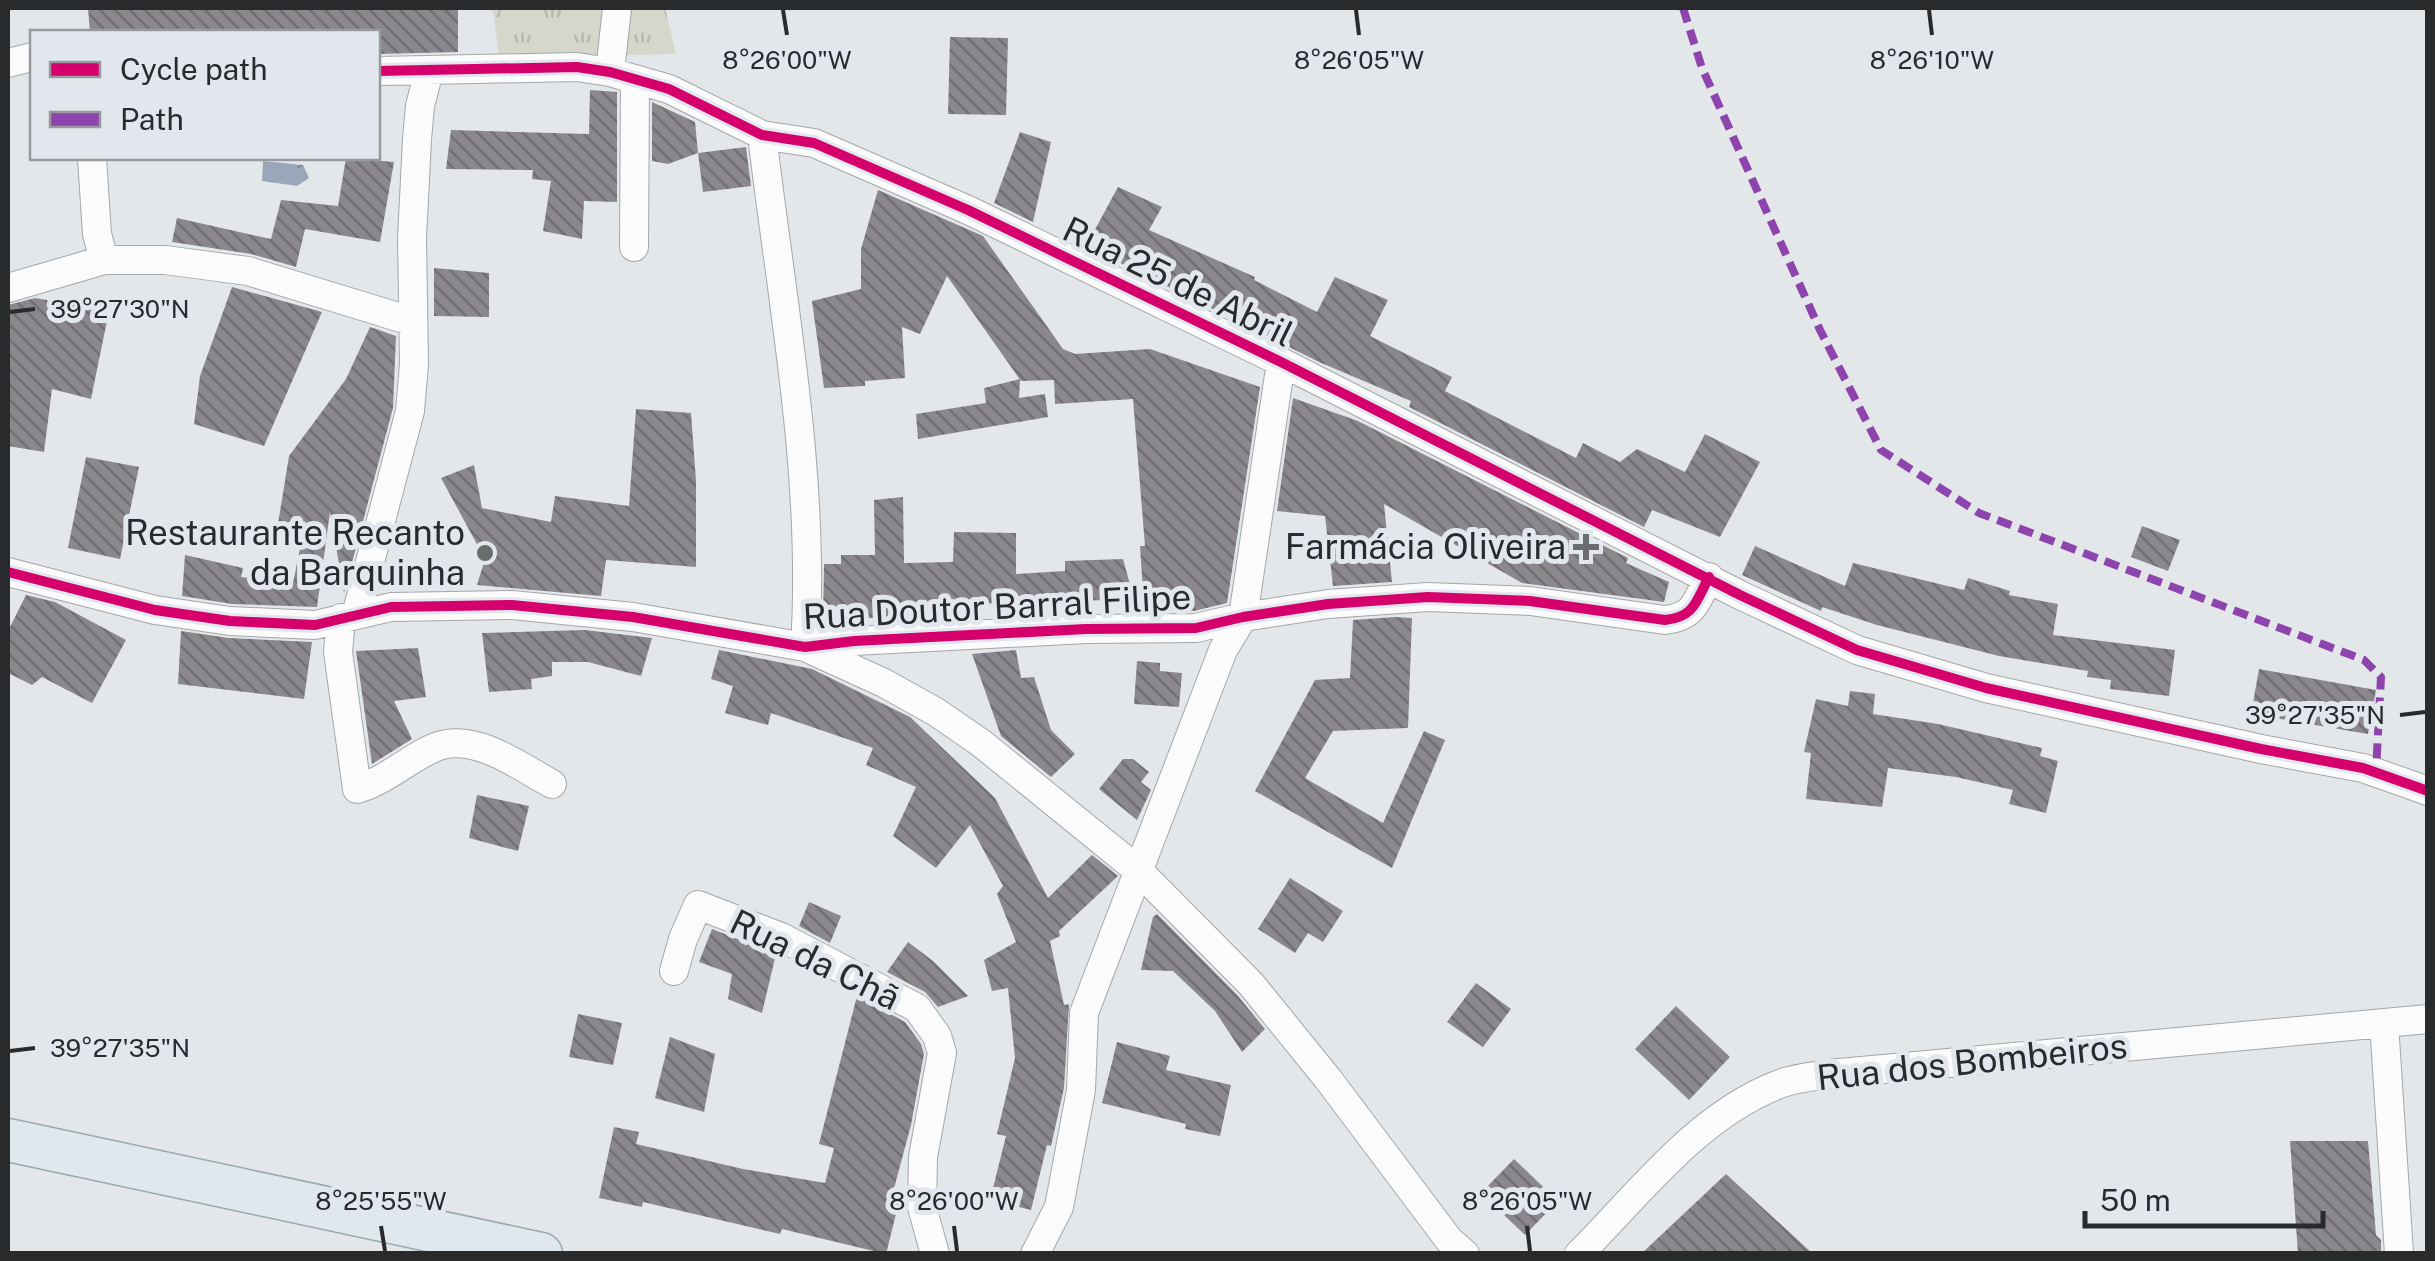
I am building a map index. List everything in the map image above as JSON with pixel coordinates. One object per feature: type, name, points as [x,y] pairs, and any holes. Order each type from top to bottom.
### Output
[{"type":"main road","points":[[8,1140],[541,1254]]},
{"type":"street","points":[[617,8],[634,247]]},
{"type":"street","name":"Rua 25 de Abril","points":[[380,71],[577,67],[669,88],[762,135],[814,143],[968,210],[1857,650],[1986,688],[2364,768],[2428,790]]},
{"type":"street","points":[[428,71],[418,139],[410,411],[338,652],[358,789],[375,784],[443,744],[481,746],[552,784]]},
{"type":"street","points":[[762,135],[803,500],[809,584],[805,647],[936,712],[981,743],[1139,871],[1251,984],[1449,1240],[1465,1254]]},
{"type":"street","points":[[92,160],[97,234],[104,260]]},
{"type":"street","points":[[8,288],[104,260],[165,260],[248,271],[411,321]]},
{"type":"street","points":[[1034,1254],[1059,1207],[1081,1090],[1084,1014],[1222,650],[1244,616],[1281,362]]},
{"type":"street","name":"Rua Doutor Barral Filipe","points":[[8,572],[154,610],[230,621],[314,625],[391,606],[512,605],[633,617],[805,647],[1086,629],[1196,628],[1244,616],[1328,604],[1428,598],[1530,601],[1675,619],[1691,612],[1708,577]]},
{"type":"street","name":"Rua da Chã","points":[[674,970],[698,906],[781,938],[917,1008],[936,1036],[942,1053],[923,1157],[922,1207],[935,1254]]},
{"type":"street","name":"Rua dos Bombeiros","points":[[1579,1254],[1701,1130],[1745,1100],[1780,1083],[1829,1074],[2428,1019]]},
{"type":"street","points":[[2384,1023],[2400,1254]]},
{"type":"green space","points":[[493,8],[665,8],[676,54],[499,58]]},
{"type":"water","points":[[263,161],[303,165],[309,178],[297,186],[262,181]]},
{"type":"building","points":[[88,8],[458,8],[458,52],[380,54],[380,30],[90,30]]},
{"type":"building","points":[[950,37],[1008,38],[1006,115],[948,114]]},
{"type":"building","points":[[590,90],[617,92],[617,202],[584,201],[582,239],[543,231],[551,181],[532,179],[533,170],[446,169],[451,130],[589,134]]},
{"type":"building","points":[[652,102],[695,122],[698,153],[668,164],[652,161]]},
{"type":"building","points":[[1020,132],[1051,142],[1033,222],[994,203]]},
{"type":"building","points":[[746,147],[751,186],[703,192],[698,153]]},
{"type":"building","points":[[346,160],[394,162],[380,242],[305,229],[296,267],[251,254],[172,242],[177,218],[271,239],[281,200],[338,206]]},
{"type":"building","points":[[1118,187],[1162,207],[1149,230],[1255,277],[1254,280],[1317,312],[1335,277],[1388,300],[1370,336],[1452,377],[1445,391],[1576,458],[1583,443],[1620,462],[1637,449],[1685,472],[1705,434],[1760,462],[1720,537],[1652,510],[1644,527],[1409,407],[1411,401],[1319,362],[1086,246]]},
{"type":"building","points":[[878,190],[983,236],[1063,349],[1075,354],[1150,349],[1260,387],[1227,603],[1194,611],[1144,607],[1140,546],[1145,546],[1133,399],[1055,404],[1054,380],[1021,381],[947,276],[920,334],[902,327],[905,378],[865,381],[865,386],[824,388],[812,301],[861,289],[861,249]]},
{"type":"building","points":[[434,268],[489,273],[489,317],[434,316]]},
{"type":"building","points":[[232,287],[322,312],[264,446],[194,424],[200,376]]},
{"type":"building","points":[[35,298],[109,311],[91,399],[52,389],[44,452],[8,446],[8,305]]},
{"type":"building","points":[[370,327],[396,336],[393,408],[344,593],[330,512],[317,607],[232,604],[182,596],[185,555],[243,568],[241,577],[293,583],[302,539],[277,530],[289,456],[346,379]]},
{"type":"building","points":[[1020,379],[1019,398],[1045,394],[1048,417],[918,439],[916,414],[986,403],[984,388]]},
{"type":"building","points":[[1293,398],[1358,421],[1628,558],[1626,563],[1669,582],[1664,602],[1522,583],[1384,504],[1392,582],[1333,586],[1325,516],[1277,511]]},
{"type":"building","points":[[636,409],[691,413],[696,567],[606,560],[601,596],[477,585],[485,559],[441,478],[474,465],[482,508],[551,522],[555,496],[629,506]]},
{"type":"building","points":[[86,457],[139,467],[120,559],[68,548]]},
{"type":"building","points":[[903,497],[904,563],[953,562],[954,532],[1016,533],[1016,574],[1065,571],[1065,561],[1123,559],[1134,599],[1078,601],[1078,605],[953,603],[953,616],[823,619],[824,564],[841,564],[841,555],[875,555],[874,500]]},
{"type":"building","points":[[2142,526],[2180,540],[2168,571],[2131,557]]},
{"type":"building","points":[[1755,546],[1845,586],[1853,563],[1964,590],[1968,578],[2010,591],[2009,595],[2058,604],[2053,635],[2175,650],[2169,696],[2110,689],[2111,680],[2087,677],[2088,671],[1999,656],[1822,607],[1821,611],[1742,575]]},
{"type":"building","points":[[26,595],[55,602],[126,640],[92,703],[42,677],[32,685],[8,673],[8,631]]},
{"type":"building","points":[[1412,618],[1408,728],[1333,731],[1305,778],[1383,823],[1424,731],[1445,740],[1392,868],[1255,791],[1315,680],[1350,678],[1353,620]]},
{"type":"building","points":[[585,630],[652,638],[641,676],[588,662],[552,662],[552,676],[531,679],[532,689],[489,692],[482,633]]},
{"type":"building","points":[[181,631],[312,642],[304,699],[178,684]]},
{"type":"building","points":[[418,648],[426,697],[394,701],[412,739],[372,764],[356,651]]},
{"type":"building","points":[[719,650],[812,669],[910,717],[995,798],[1048,898],[1092,855],[1118,876],[1059,931],[1060,936],[1050,941],[1064,1005],[1069,1004],[1064,1088],[1031,1210],[990,1200],[1006,1136],[997,1134],[1015,1058],[1008,988],[992,991],[984,960],[1016,942],[997,894],[1003,886],[970,825],[936,868],[893,836],[916,787],[866,765],[873,748],[771,713],[768,725],[725,713],[733,686],[711,679]]},
{"type":"building","points":[[1016,650],[1021,678],[1034,677],[1051,730],[1075,754],[1051,777],[1001,736],[972,654]]},
{"type":"building","points":[[1137,661],[1160,663],[1160,671],[1182,673],[1179,707],[1134,704]]},
{"type":"building","points":[[2259,669],[2376,690],[2368,734],[2251,714]]},
{"type":"building","points":[[1850,691],[1875,694],[1873,714],[1938,724],[2042,748],[2040,756],[2058,761],[2046,813],[2009,804],[2013,790],[1888,768],[1882,807],[1806,799],[1811,753],[1804,752],[1816,699],[1848,706]]},
{"type":"building","points":[[1123,759],[1133,759],[1149,772],[1141,782],[1151,790],[1137,820],[1099,789]]},
{"type":"building","points":[[477,795],[529,806],[518,851],[469,838]]},
{"type":"building","points":[[1290,878],[1343,911],[1323,942],[1308,933],[1295,953],[1258,929]]},
{"type":"building","points":[[809,902],[841,916],[830,943],[799,926]]},
{"type":"building","points":[[1157,914],[1265,1029],[1242,1052],[1215,1011],[1173,971],[1141,970],[1153,917]]},
{"type":"building","points":[[712,929],[776,954],[762,1013],[728,999],[732,974],[699,962]]},
{"type":"building","points":[[908,942],[968,996],[938,1007],[925,992],[887,972]]},
{"type":"building","points":[[1476,983],[1511,1009],[1483,1047],[1447,1022]]},
{"type":"building","points":[[857,996],[905,1022],[924,1054],[892,1196],[900,1198],[886,1254],[782,1229],[780,1234],[643,1202],[642,1207],[599,1198],[614,1127],[639,1132],[636,1144],[825,1183],[834,1148],[819,1144]]},
{"type":"building","points":[[1676,1006],[1730,1057],[1689,1100],[1635,1049]]},
{"type":"building","points":[[578,1014],[622,1023],[613,1065],[569,1057]]},
{"type":"building","points":[[670,1037],[715,1054],[704,1112],[655,1098]]},
{"type":"building","points":[[1117,1042],[1170,1056],[1166,1070],[1231,1085],[1220,1136],[1102,1103]]},
{"type":"building","points":[[2290,1141],[2368,1141],[2381,1254],[2298,1254]]},
{"type":"building","points":[[1514,1159],[1558,1201],[1525,1235],[1481,1193]]},
{"type":"building","points":[[1726,1174],[1813,1254],[1641,1254]]},
{"type":"marked path","points":[[1683,8],[1702,68],[1820,330],[1881,450],[1979,513],[2364,660],[2381,677],[2376,772]]},
{"type":"cycle path","points":[[380,71],[577,67],[669,89],[762,135],[814,143],[968,210],[1857,650],[1986,688],[2363,768],[2428,791]]},
{"type":"cycle path","points":[[8,572],[155,610],[230,621],[315,625],[391,607],[512,605],[633,617],[805,647],[1086,629],[1196,628],[1328,604],[1428,597],[1530,601],[1665,620],[1689,611],[1709,577]]},
{"type":"place","name":"Farmácia Oliveira","points":[[1586,547]]},
{"type":"place","name":"Restaurante Recanto da Barquinha","points":[[485,553]]}]
